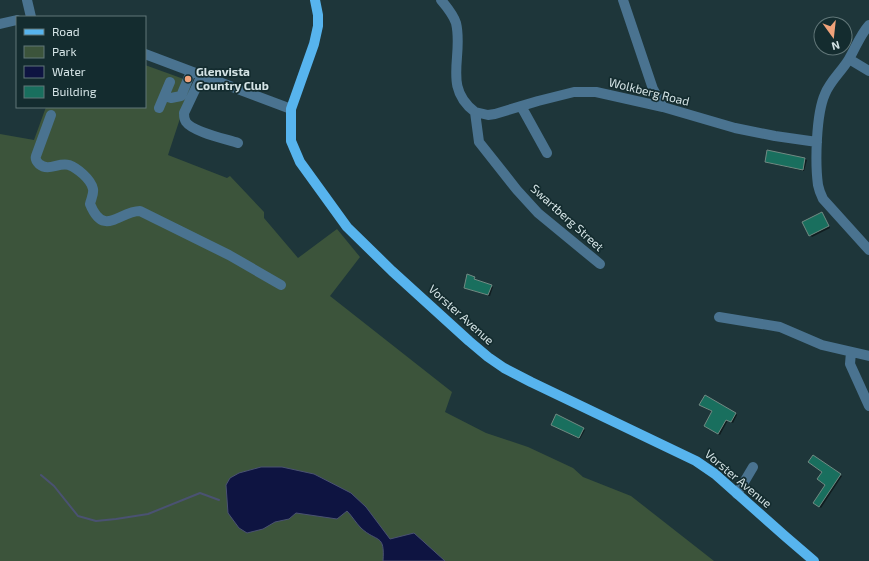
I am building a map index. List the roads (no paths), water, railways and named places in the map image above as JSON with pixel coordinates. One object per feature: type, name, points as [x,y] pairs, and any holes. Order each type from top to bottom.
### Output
[{"type":"main road","name":"Vorster Avenue","points":[[315,0],[318,26],[314,44],[291,109],[291,141],[300,162],[347,227],[392,271],[478,348],[504,368],[520,377],[692,458],[706,467],[738,494],[786,538],[814,561]]},
{"type":"street","points":[[27,0],[31,16]]},
{"type":"street","points":[[441,0],[452,14],[456,23],[456,78],[458,91],[462,100],[475,112]]},
{"type":"street","points":[[623,0],[653,89],[663,107]]},
{"type":"street","points":[[0,24],[16,20]]},
{"type":"street","points":[[869,25],[862,33],[849,59],[825,93],[821,105],[817,142],[818,184],[823,199],[869,250]]},
{"type":"street","points":[[146,54],[291,109]]},
{"type":"street","points":[[849,59],[869,71]]},
{"type":"street","points":[[164,96],[171,98],[181,96],[184,92],[191,72]]},
{"type":"street","points":[[202,75],[184,113],[186,123],[199,130],[238,143]]},
{"type":"street","points":[[159,108],[170,82]]},
{"type":"street","points":[[651,104],[653,89]]},
{"type":"street","name":"Wolkberg Road","points":[[475,112],[488,115],[562,95],[596,92],[663,107],[735,128],[817,142]]},
{"type":"street","points":[[521,106],[547,154]]},
{"type":"street","name":"Swartberg Street","points":[[475,112],[479,142],[517,190],[538,213],[600,264]]},
{"type":"street","points":[[51,115],[35,158],[37,162],[45,168],[68,165],[77,169],[90,182],[93,188],[90,204],[97,216],[103,220],[110,221],[135,211],[140,211],[229,255],[281,285]]},
{"type":"street","points":[[719,318],[780,327],[822,345],[869,356]]},
{"type":"street","points":[[851,352],[850,364],[869,406]]},
{"type":"street","points":[[738,494],[753,467]]},
{"type":"water","points":[[261,467],[282,467],[314,474],[351,493],[366,507],[390,539],[414,533],[445,561],[383,561],[383,546],[381,542],[361,528],[347,511],[337,519],[296,513],[289,519],[275,522],[263,529],[247,533],[239,528],[228,513],[226,485],[230,478],[239,473]]},
{"type":"waterway","points":[[41,475],[54,486],[78,516],[96,521],[148,514],[200,493],[219,500]]},
{"type":"place","name":"Glenvista Country Club","points":[[188,79]]}]
